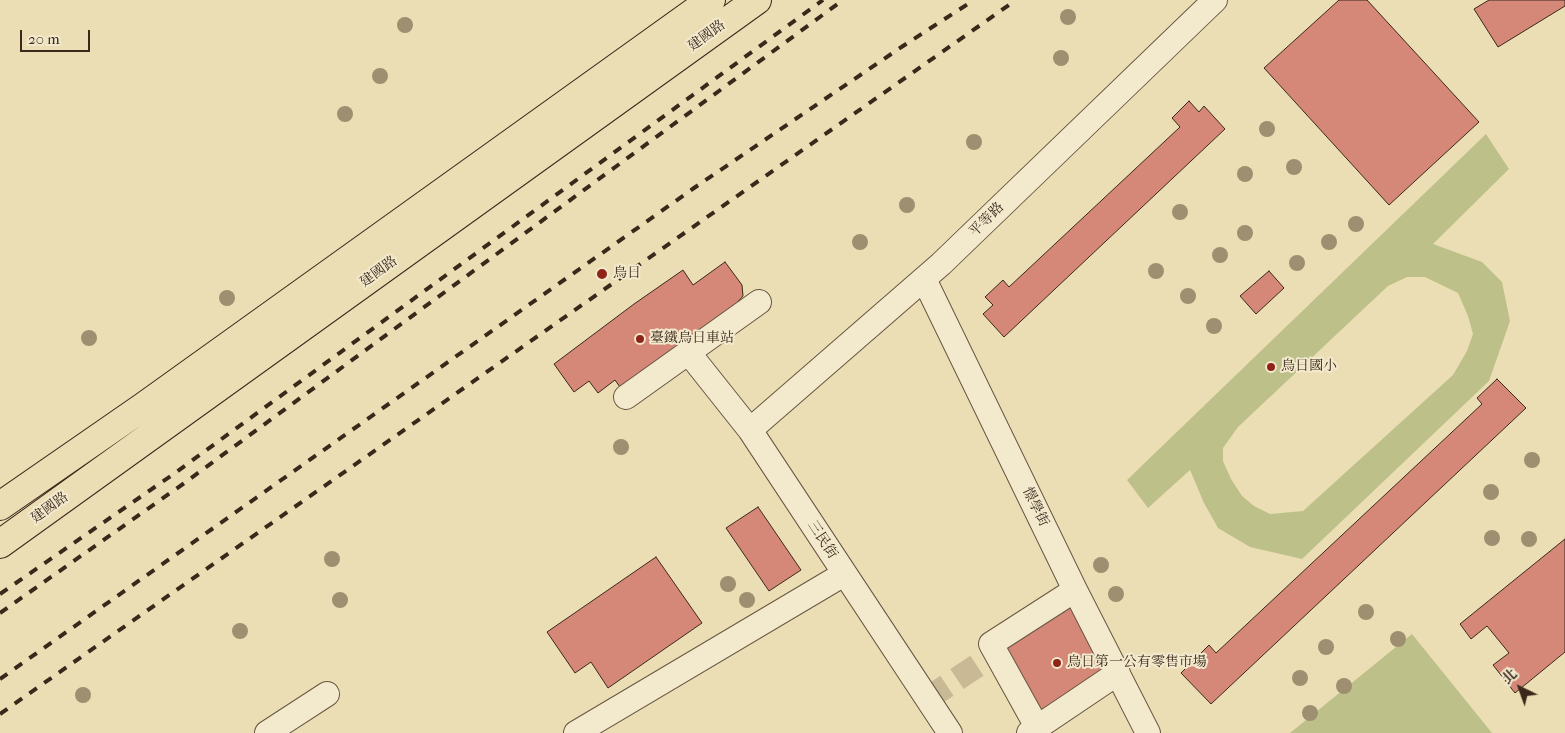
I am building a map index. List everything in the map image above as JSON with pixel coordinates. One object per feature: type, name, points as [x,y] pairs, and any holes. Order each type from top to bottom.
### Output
[{"type":"main road","name":"建國路","points":[[0,506],[712,0]]},
{"type":"main road","name":"建國路","points":[[0,544],[757,0]]},
{"type":"street","name":"平等路","points":[[750,430],[941,264],[1216,0]]},
{"type":"street","name":"憬學街","points":[[924,279],[1075,590],[1148,733]]},
{"type":"street","points":[[626,397],[759,302]]},
{"type":"street","name":"三民街","points":[[688,352],[750,430],[950,733]]},
{"type":"street","points":[[580,732],[844,574]]},
{"type":"street","points":[[1075,590],[991,644],[1033,730],[1118,673]]},
{"type":"street","points":[[267,733],[327,694]]},
{"type":"green space","points":[[1486,134],[1509,169],[1433,244],[1482,262],[1502,282],[1510,321],[1489,381],[1302,559],[1250,547],[1218,528],[1204,503],[1190,470],[1148,508],[1127,480]],"holes":[[[1407,277],[1425,277],[1458,293],[1468,316],[1473,334],[1467,351],[1453,375],[1303,511],[1270,514],[1254,506],[1242,496],[1231,479],[1223,461],[1223,448],[1238,427],[1388,286]]]},
{"type":"green space","points":[[1412,634],[1492,733],[1290,733]]},
{"type":"building","points":[[1339,0],[1367,0],[1479,122],[1389,205],[1264,68]]},
{"type":"building","points":[[1489,0],[1565,0],[1565,6],[1498,47],[1474,9]]},
{"type":"building","points":[[1189,101],[1199,112],[1204,106],[1225,129],[1004,337],[983,314],[993,305],[985,297],[1003,280],[1009,287],[1180,127],[1172,118]]},
{"type":"building","name":"臺鐵烏日車站","points":[[725,262],[742,285],[743,296],[728,313],[622,390],[615,380],[598,393],[589,381],[574,392],[554,364],[683,270],[693,285]]},
{"type":"building","points":[[1269,271],[1284,288],[1256,314],[1240,296]]},
{"type":"building","points":[[1497,379],[1526,408],[1211,704],[1181,673],[1209,645],[1216,653],[1482,404],[1477,398]]},
{"type":"building","points":[[758,507],[801,570],[769,591],[726,528]]},
{"type":"building","points":[[1565,539],[1565,652],[1515,693],[1493,665],[1509,653],[1487,626],[1471,639],[1460,624]]},
{"type":"building","points":[[656,557],[702,623],[608,688],[591,662],[575,673],[547,632]]},
{"type":"building","name":"烏日第一公有零售市場","points":[[1075,590],[1118,673],[1037,727],[991,644]]},
{"type":"tunnel","points":[[927,699],[996,653]]},
{"type":"railway","points":[[0,594],[175,473],[823,0]]},
{"type":"railway","points":[[0,613],[183,484],[843,0]]},
{"type":"railway","points":[[0,679],[694,188],[974,0]]},
{"type":"railway","points":[[0,714],[1016,0]]},
{"type":"place","name":"烏日","points":[[602,274]]},
{"type":"place","name":"臺鐵烏日車站","points":[[640,339]]},
{"type":"place","name":"烏日國小","points":[[1271,367]]},
{"type":"place","name":"烏日第一公有零售市場","points":[[1057,663]]}]
